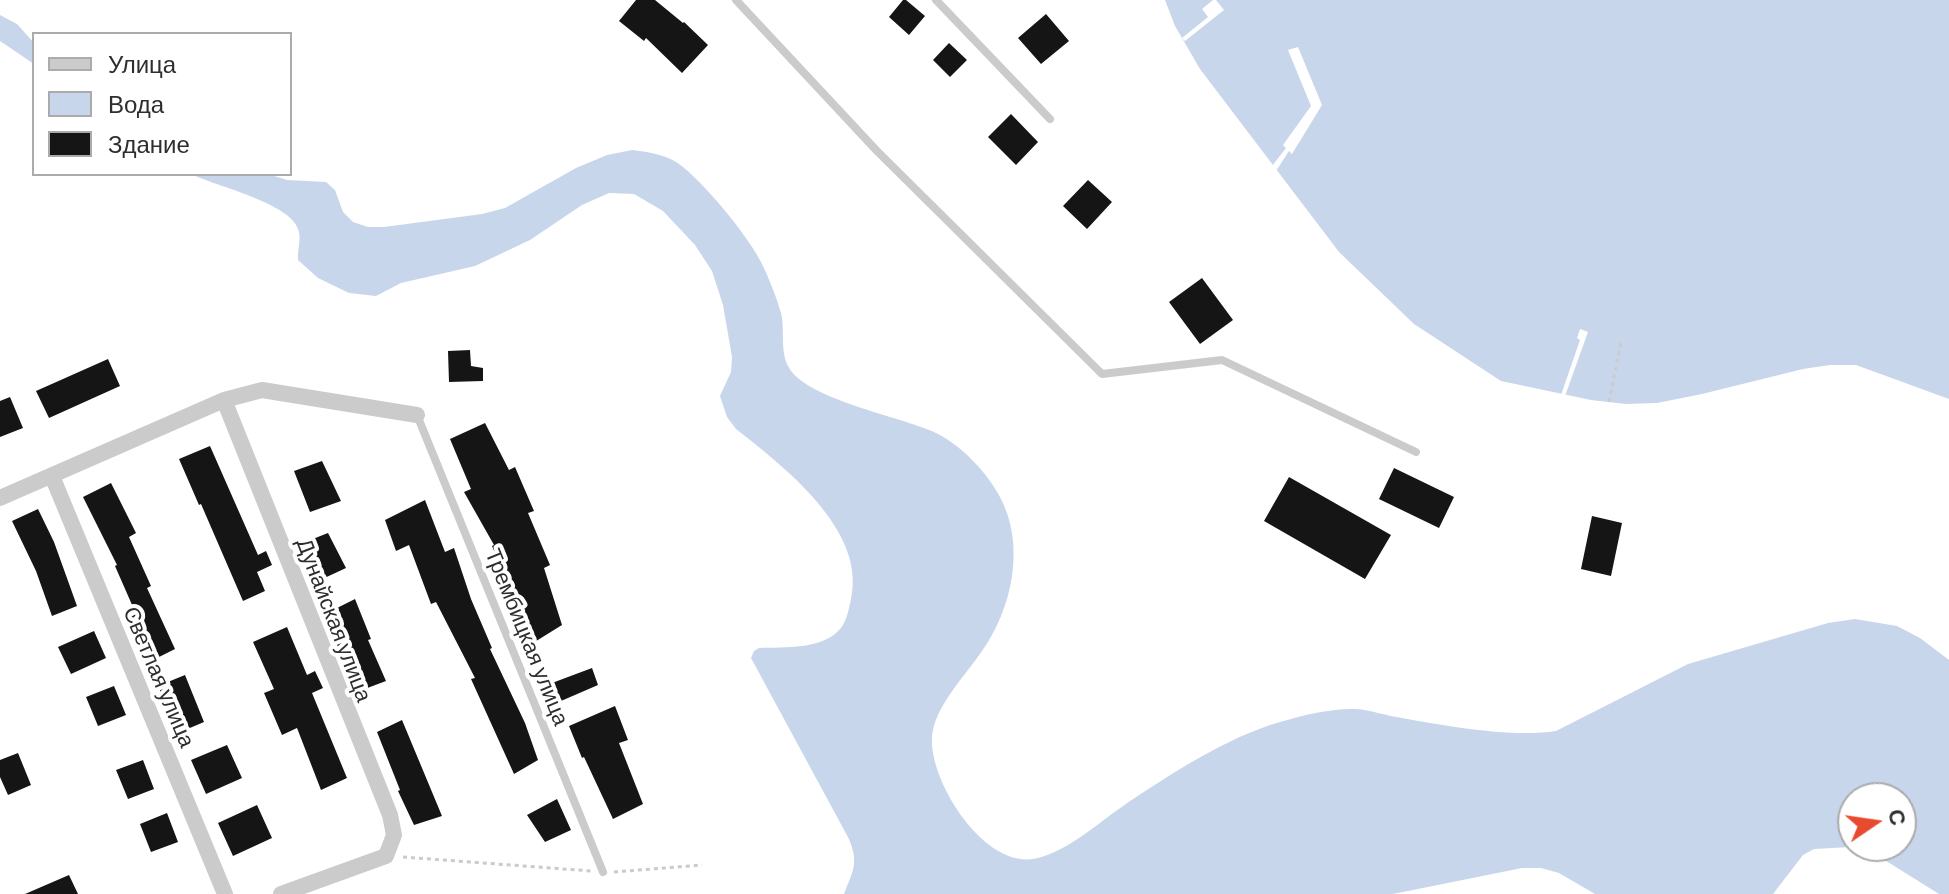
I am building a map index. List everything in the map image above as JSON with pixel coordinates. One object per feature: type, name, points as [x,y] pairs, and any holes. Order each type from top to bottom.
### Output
[{"type":"street","points":[[0,498],[224,400],[262,390],[417,415]]},
{"type":"street","name":"Дунайская улица","points":[[224,400],[390,815],[394,835],[386,856]]},
{"type":"street","name":"Светлая улица","points":[[52,476],[225,894]]},
{"type":"street","points":[[281,894],[386,856]]},
{"type":"lane","points":[[736,0],[877,151],[1102,374],[1222,360],[1416,452]]},
{"type":"lane","points":[[936,0],[1050,119]]},
{"type":"lane","name":"Трембицкая улица","points":[[417,415],[603,872]]},
{"type":"path","points":[[1609,402],[1621,342]]},
{"type":"path","points":[[386,856],[603,872],[702,865]]},
{"type":"water","points":[[1165,0],[1949,0],[1949,399],[1856,365],[1803,369],[1657,403],[1626,404],[1591,400],[1501,381],[1414,324],[1339,252],[1200,69],[1175,26]]},
{"type":"water","points":[[0,15],[17,24],[32,41],[32,63],[0,41]]},
{"type":"water","points":[[632,150],[671,159],[698,180],[755,251],[781,313],[783,347],[788,366],[798,378],[855,406],[944,437],[988,478],[1008,516],[1012,535],[1014,556],[1008,596],[982,651],[938,714],[932,737],[940,777],[951,799],[964,820],[999,851],[1018,859],[1049,854],[1072,843],[1199,758],[1240,737],[1289,719],[1356,709],[1479,730],[1520,733],[1556,731],[1688,664],[1828,623],[1855,619],[1897,626],[1920,638],[1949,660],[1949,894],[1939,894],[1888,862],[1917,862],[1917,782],[1837,782],[1837,848],[1814,849],[1803,855],[1773,894],[1595,894],[1559,873],[1541,868],[1522,868],[1393,894],[844,894],[854,861],[849,839],[751,658],[759,648],[803,646],[833,635],[841,628],[848,614],[853,573],[834,525],[817,502],[776,461],[736,429],[727,417],[720,396],[731,372],[732,357],[723,305],[712,271],[695,245],[663,211],[634,194],[609,193],[582,205],[530,240],[475,266],[401,283],[376,296],[349,293],[318,278],[298,260],[298,229],[281,211],[196,176],[274,176],[287,180],[326,182],[335,190],[343,212],[353,222],[368,227],[482,214],[505,208],[576,168],[607,155]]},
{"type":"pier","points":[[1213,0],[1224,10],[1185,41],[1182,38],[1208,17],[1202,9]]},
{"type":"pier","points":[[1298,47],[1322,105],[1292,154],[1289,151],[1276,171],[1272,166],[1286,148],[1283,145],[1311,106],[1288,50]]},
{"type":"pier","points":[[1580,329],[1588,332],[1565,396],[1561,395],[1580,340],[1577,338]]},
{"type":"building","points":[[636,0],[655,0],[708,45],[682,73],[646,38],[644,41],[619,21]]},
{"type":"building","points":[[903,0],[925,16],[909,35],[889,17]]},
{"type":"building","points":[[1046,14],[1069,41],[1041,64],[1018,38]]},
{"type":"building","points":[[949,43],[967,60],[950,77],[933,60]]},
{"type":"building","points":[[1011,114],[1038,142],[1016,165],[988,137]]},
{"type":"building","points":[[1088,180],[1112,202],[1087,229],[1063,206]]},
{"type":"building","points":[[1202,278],[1233,320],[1200,344],[1169,302]]},
{"type":"building","points":[[470,350],[471,366],[483,368],[483,381],[449,382],[448,351]]},
{"type":"building","points":[[108,359],[120,386],[49,418],[36,391]]},
{"type":"building","points":[[10,397],[23,428],[0,437],[0,401]]},
{"type":"building","points":[[485,423],[509,470],[515,467],[534,511],[528,513],[550,565],[544,568],[562,625],[533,643],[494,545],[464,492],[471,489],[450,439]]},
{"type":"building","points":[[210,446],[258,555],[266,551],[272,565],[257,572],[265,591],[243,601],[179,459]]},
{"type":"building","points":[[322,461],[341,501],[310,512],[294,471]]},
{"type":"building","points":[[1394,468],[1454,497],[1439,528],[1379,499]]},
{"type":"building","points":[[1289,477],[1391,535],[1365,579],[1264,521]]},
{"type":"building","points":[[111,483],[136,533],[129,537],[151,586],[147,588],[175,649],[151,661],[131,617],[136,614],[117,565],[83,497]]},
{"type":"building","points":[[425,500],[445,552],[454,548],[490,649],[525,723],[538,760],[514,774],[471,679],[475,678],[436,602],[431,604],[409,545],[396,551],[385,520]]},
{"type":"building","points":[[38,509],[54,542],[77,606],[52,616],[36,571],[12,521]]},
{"type":"building","points":[[1592,516],[1622,523],[1611,576],[1581,569]]},
{"type":"building","points":[[328,533],[346,568],[318,581],[300,544]]},
{"type":"building","points":[[355,599],[386,681],[362,690],[346,649],[340,651],[323,615]]},
{"type":"building","points":[[287,627],[307,675],[315,671],[323,688],[312,693],[347,778],[321,790],[297,728],[282,735],[264,693],[274,689],[253,642]]},
{"type":"building","points":[[94,631],[106,658],[71,674],[58,647]]},
{"type":"building","points":[[592,668],[598,685],[561,701],[552,683]]},
{"type":"building","points":[[185,675],[204,722],[178,733],[158,686]]},
{"type":"building","points":[[114,686],[126,715],[98,726],[86,697]]},
{"type":"building","points":[[615,706],[628,740],[619,743],[643,804],[613,819],[569,726]]},
{"type":"building","points":[[402,720],[442,816],[414,825],[377,732]]},
{"type":"building","points":[[227,745],[242,778],[206,794],[191,760]]},
{"type":"building","points":[[18,753],[31,785],[8,795],[0,777],[0,760]]},
{"type":"building","points":[[143,760],[154,789],[128,799],[116,770]]},
{"type":"building","points":[[557,799],[571,830],[545,842],[527,815]]},
{"type":"building","points":[[257,805],[272,838],[233,856],[218,823]]},
{"type":"building","points":[[167,813],[178,842],[151,852],[140,824]]},
{"type":"building","points":[[69,875],[78,894],[25,894]]}]
